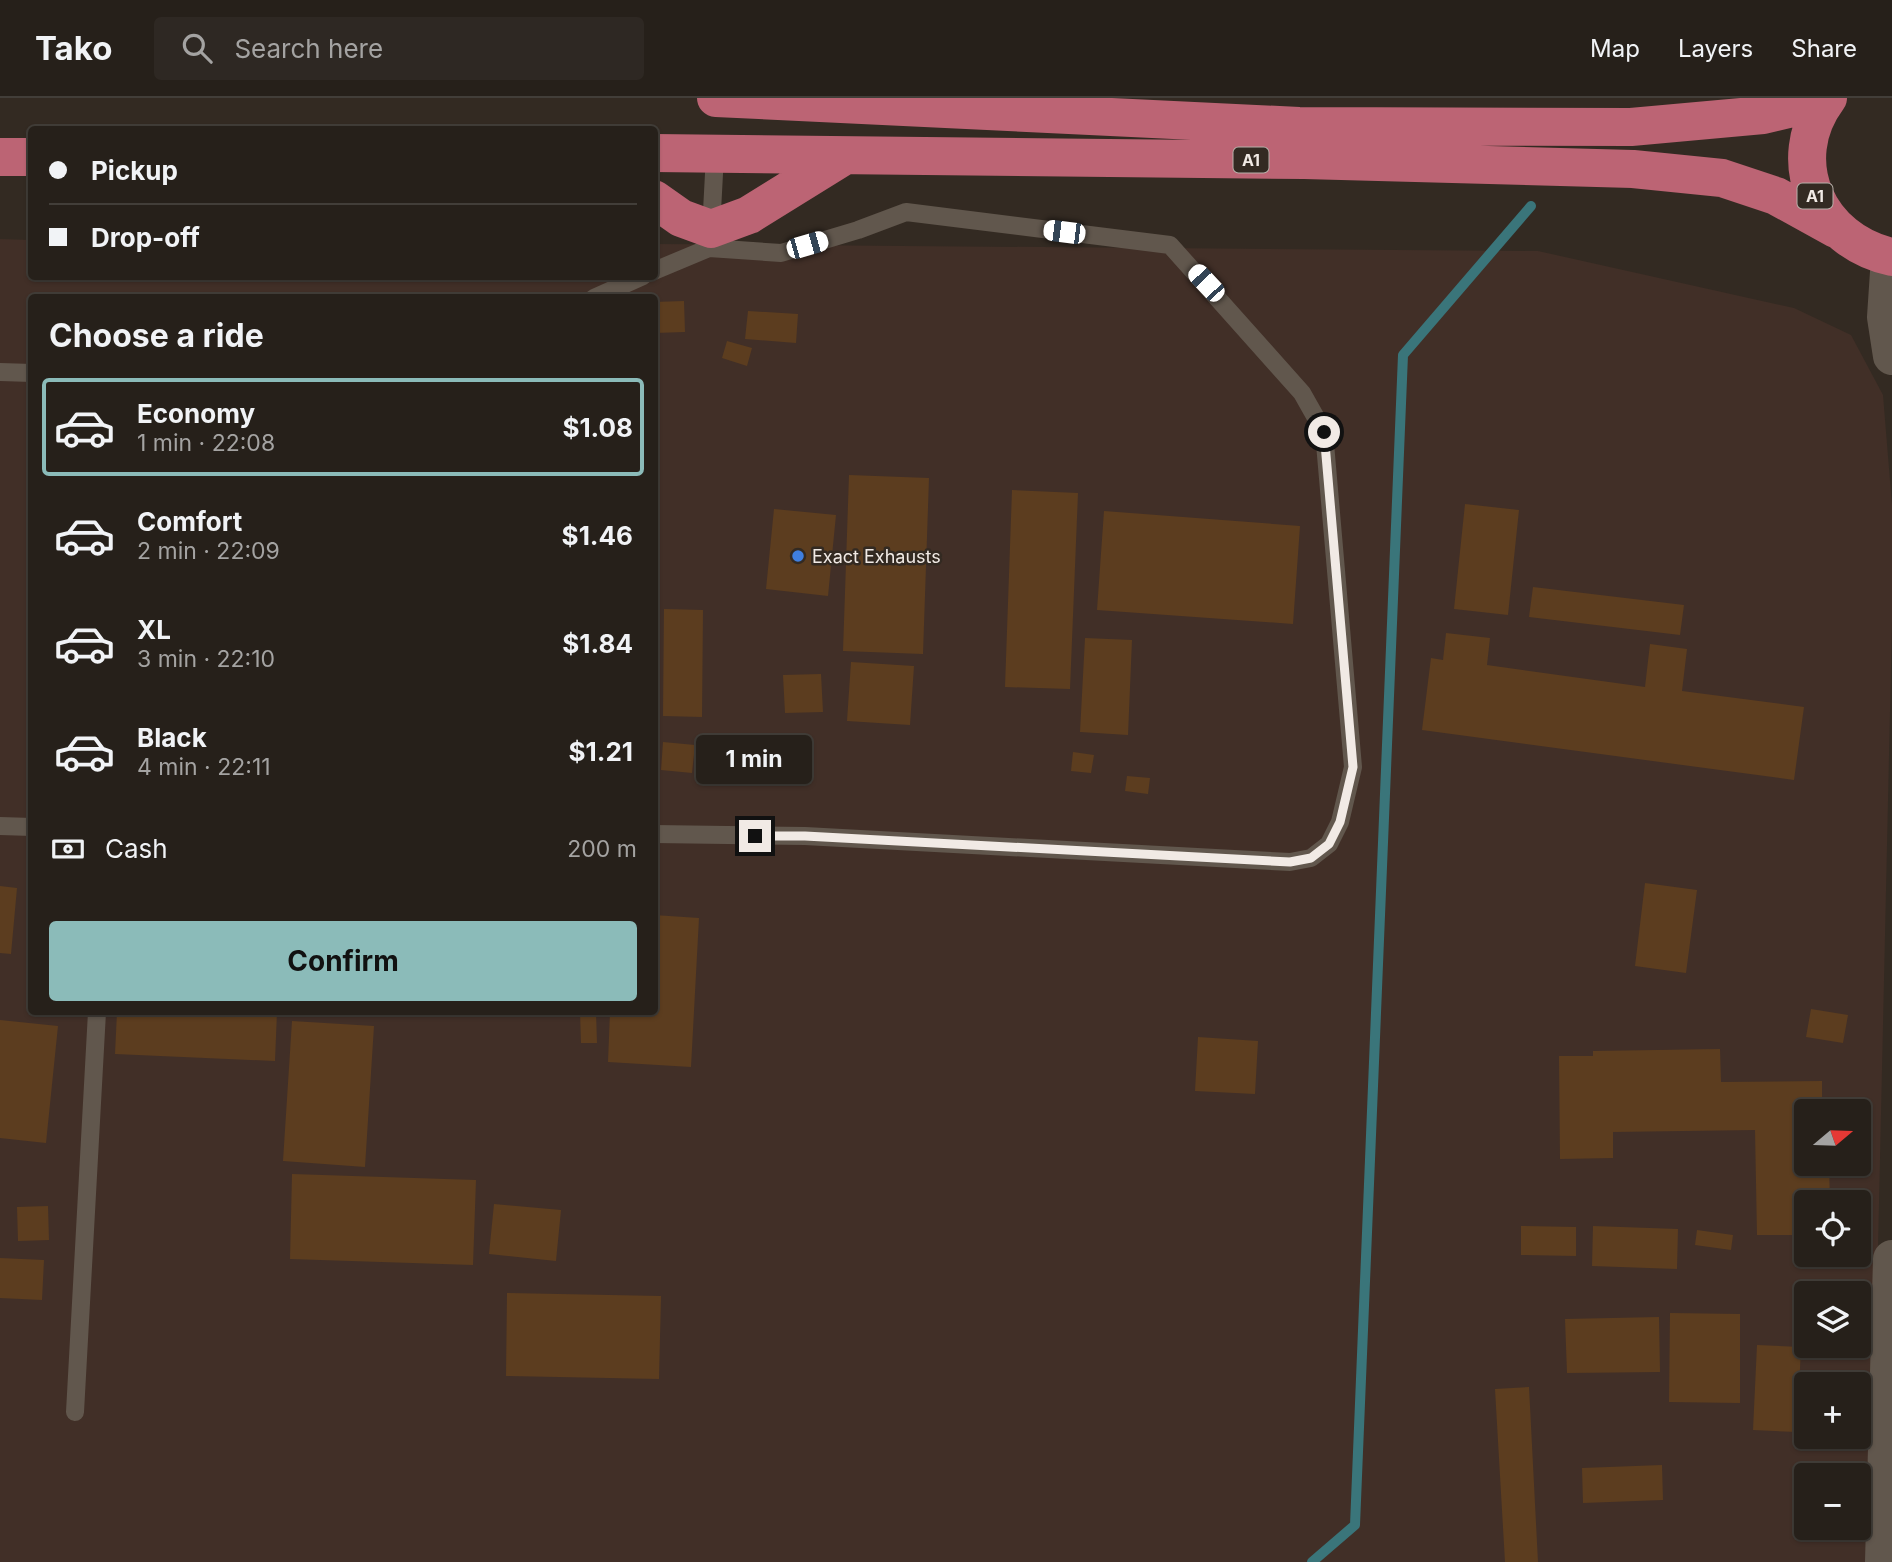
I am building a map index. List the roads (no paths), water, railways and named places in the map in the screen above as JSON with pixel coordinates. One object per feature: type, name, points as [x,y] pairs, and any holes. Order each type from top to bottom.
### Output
[{"type":"highway","name":"A1","points":[[716,98],[1299,126],[1590,127],[1631,127],[1763,115],[1827,99]]},
{"type":"highway","name":"A1","points":[[1827,99],[1815,120],[1808,143],[1807,166],[1812,189],[1822,211],[1836,229]]},
{"type":"highway","name":"A1","points":[[658,153],[1304,160],[1633,169],[1722,178],[1776,195],[1836,229],[1860,247],[1891,257]]},
{"type":"highway","points":[[658,202],[710,238],[844,156]]},
{"type":"highway","points":[[0,157],[28,157]]},
{"type":"street","points":[[1891,257],[1886,317],[1892,356]]},
{"type":"street","points":[[1884,1562],[1892,1259]]},
{"type":"lane","points":[[710,238],[715,155]]},
{"type":"lane","points":[[658,269],[710,238],[781,253],[858,230],[906,212],[1170,245],[1302,393],[1324,432],[1353,767],[1340,822],[1329,844],[1311,858],[1290,862],[805,836],[658,834]]},
{"type":"lane","points":[[603,294],[634,280]]},
{"type":"lane","points":[[0,372],[28,373]]},
{"type":"lane","points":[[0,826],[28,827]]},
{"type":"lane","points":[[75,1412],[97,1015]]},
{"type":"waterway","points":[[1312,1562],[1355,1525],[1403,355],[1531,206]]},
{"type":"place","name":"Exact Exhausts","points":[[798,556]]}]
